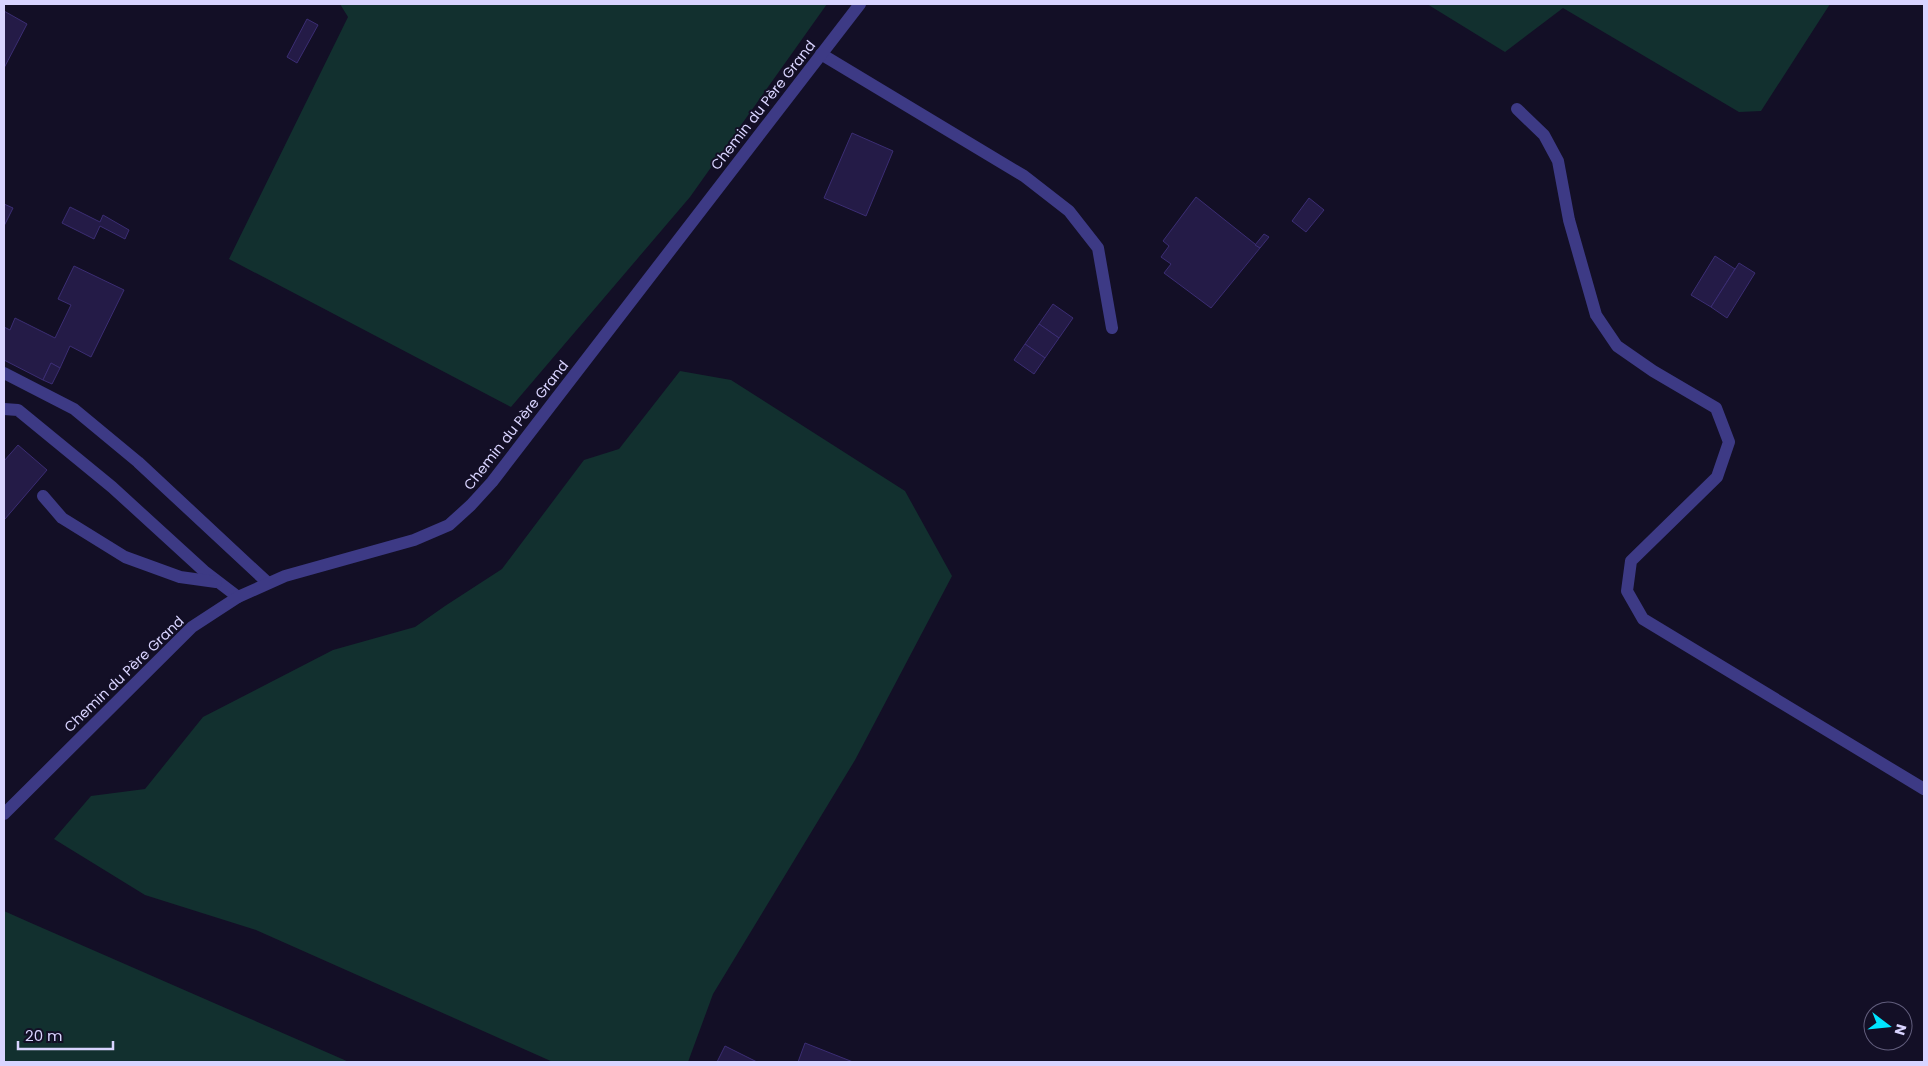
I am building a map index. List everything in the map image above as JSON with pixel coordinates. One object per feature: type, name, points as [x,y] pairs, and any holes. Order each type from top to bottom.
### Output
[{"type":"street","name":"Chemin du Père Grand","points":[[4,814],[192,627],[238,597],[268,583],[285,576],[414,540],[448,525],[472,505],[492,482],[860,4]]},
{"type":"street","points":[[820,54],[1024,176],[1070,211],[1098,248],[1112,328]]},
{"type":"street","points":[[1517,109],[1544,135],[1558,161],[1569,220],[1596,315],[1617,346],[1653,371],[1716,408],[1729,442],[1717,477],[1631,561],[1627,591],[1643,619],[1924,789]]},
{"type":"street","points":[[4,373],[74,410],[138,462],[268,583]]},
{"type":"street","points":[[4,408],[18,410],[112,487],[204,571],[238,597]]},
{"type":"street","points":[[43,496],[62,518],[125,557],[180,577],[219,582]]},
{"type":"green space","points":[[340,4],[827,4],[690,197],[511,407],[229,259],[348,17]]},
{"type":"green space","points":[[1427,4],[1830,4],[1761,111],[1739,112],[1563,8],[1505,52]]},
{"type":"green space","points":[[680,371],[731,380],[905,491],[952,576],[855,760],[713,994],[688,1062],[553,1062],[256,930],[145,895],[54,839],[91,796],[145,789],[203,717],[333,650],[415,627],[502,569],[584,460],[619,449]]},
{"type":"green space","points":[[4,911],[31,923],[349,1062],[4,1062]]},
{"type":"building","points":[[4,11],[27,24],[4,68]]},
{"type":"building","points":[[307,19],[318,25],[297,63],[287,57]]},
{"type":"building","points":[[852,133],[893,151],[866,216],[824,198]]},
{"type":"building","points":[[1196,197],[1260,248],[1211,308],[1164,273],[1171,264],[1161,257],[1169,246],[1163,241]]},
{"type":"building","points":[[1309,198],[1324,210],[1306,232],[1292,221]]},
{"type":"building","points":[[4,204],[13,208],[4,226]]},
{"type":"building","points":[[70,207],[100,222],[103,215],[129,230],[125,239],[100,226],[94,239],[62,223]]},
{"type":"building","points":[[1264,234],[1269,237],[1260,248],[1255,245]]},
{"type":"building","points":[[1715,256],[1735,269],[1711,307],[1691,295]]},
{"type":"building","points":[[1739,263],[1755,273],[1727,318],[1711,307]]},
{"type":"building","points":[[74,266],[124,290],[91,357],[70,346],[60,368],[51,363],[43,380],[4,360],[4,327],[10,330],[15,318],[55,338],[71,305],[58,299]]},
{"type":"building","points":[[1053,304],[1073,318],[1059,338],[1039,324]]},
{"type":"building","points":[[1039,324],[1059,338],[1045,358],[1025,344]]},
{"type":"building","points":[[1025,344],[1045,358],[1034,374],[1014,360]]},
{"type":"building","points":[[51,363],[60,368],[52,384],[43,380]]},
{"type":"building","points":[[18,445],[47,470],[5,519],[4,461]]},
{"type":"building","points":[[805,1043],[853,1062],[798,1062]]},
{"type":"building","points":[[725,1046],[757,1062],[717,1062]]}]
